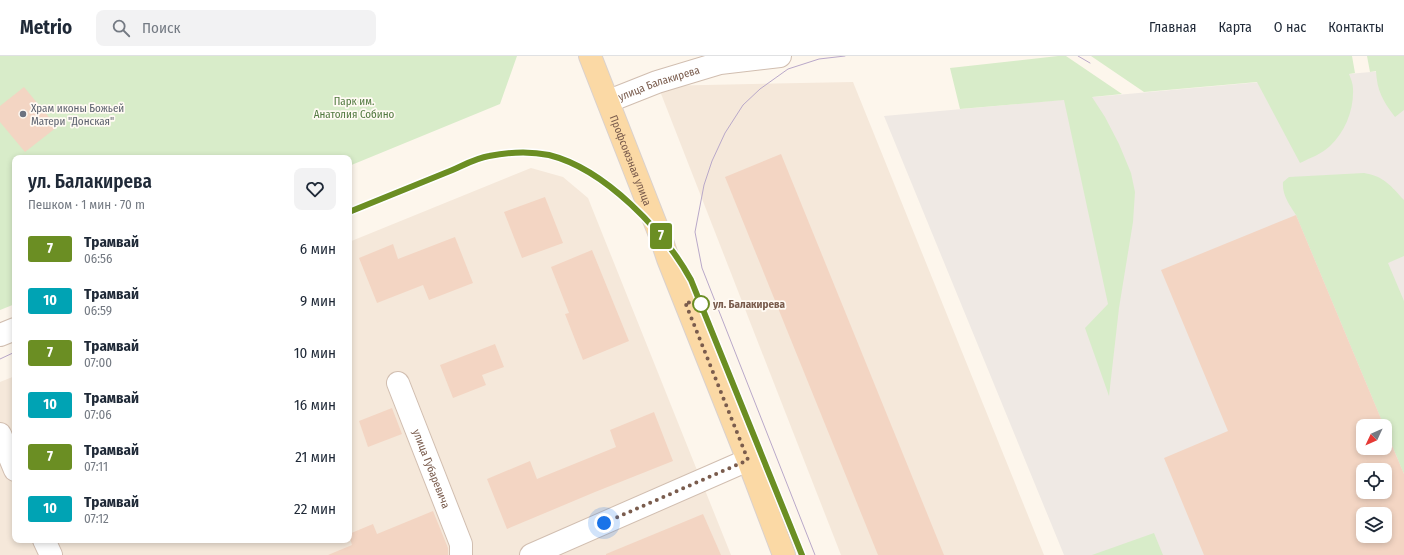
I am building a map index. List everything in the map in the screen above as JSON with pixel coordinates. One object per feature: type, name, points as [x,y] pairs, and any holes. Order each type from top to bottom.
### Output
[{"type":"main road","name":"Профсоюзная улица","points":[[590,56],[609,101],[668,259],[784,555]]},
{"type":"street","name":"улица Балакирева","points":[[609,101],[657,82],[720,63],[780,56]]},
{"type":"street","points":[[0,335],[12,330]]},
{"type":"street","name":"улица Губаревича","points":[[398,383],[461,544],[461,555]]},
{"type":"street","points":[[0,434],[12,463]]},
{"type":"street","points":[[531,555],[748,460]]},
{"type":"street","points":[[45,543],[51,555]]},
{"type":"shaded area","points":[[1404,69],[1404,555],[1064,555],[884,116]]},
{"type":"shaded area","points":[[853,82],[1044,555],[841,555],[658,86]]},
{"type":"shaded area","points":[[531,168],[563,177],[588,198],[731,555],[0,555],[0,382],[12,377],[12,543],[352,543],[352,241]]},
{"type":"green space","name":"Парк им. Анатолия Собино","points":[[0,56],[517,56],[500,104],[352,165],[352,155],[12,155],[12,305],[0,310]]},
{"type":"green space","points":[[1066,56],[1122,94],[1092,97],[1105,117],[1119,144],[1131,173],[1135,192],[1133,222],[1119,308],[1109,396],[1085,328],[1108,304],[1064,100],[960,109],[950,68]]},
{"type":"green space","points":[[1091,56],[1352,56],[1355,73],[1349,74],[1353,87],[1352,105],[1348,120],[1340,134],[1330,146],[1316,156],[1300,163],[1257,82],[1144,92]]},
{"type":"green space","points":[[1367,56],[1404,56],[1404,110],[1395,117],[1381,96],[1376,71],[1370,72]]},
{"type":"green space","points":[[1364,173],[1371,174],[1387,182],[1404,200],[1404,256],[1388,263],[1404,301],[1404,474],[1392,445],[1392,419],[1381,419],[1296,215],[1286,199],[1283,182],[1289,177]]},
{"type":"green space","points":[[1154,533],[1163,555],[1092,555]]},
{"type":"building","name":"Храм иконы Божьей Матери \"Донская\"","points":[[24,87],[57,127],[25,152],[0,122],[0,106]]},
{"type":"building","points":[[781,154],[944,555],[878,555],[725,177]]},
{"type":"building","points":[[545,197],[563,243],[522,258],[504,212]]},
{"type":"building","points":[[1296,215],[1381,419],[1356,419],[1356,455],[1392,455],[1392,446],[1404,474],[1404,555],[1204,555],[1164,458],[1228,431],[1161,270]]},
{"type":"building","points":[[455,237],[473,283],[429,300],[423,285],[377,303],[359,258],[393,244],[398,259]]},
{"type":"building","points":[[592,250],[629,341],[583,360],[565,314],[569,313],[551,267]]},
{"type":"building","points":[[495,344],[504,367],[482,375],[486,385],[453,398],[440,365]]},
{"type":"building","points":[[392,408],[402,434],[368,447],[359,421]]},
{"type":"building","points":[[654,412],[673,461],[507,529],[487,479],[530,461],[537,479],[616,447],[610,430]]},
{"type":"building","points":[[433,511],[448,548],[448,555],[328,555],[352,545],[352,533],[373,524],[377,534]]},
{"type":"building","points":[[703,514],[721,555],[606,555],[606,554]]},
{"type":"tram line","points":[[815,555],[702,268],[695,232],[704,185],[712,161],[725,133],[743,105],[760,89],[788,69],[819,59],[845,56]]},
{"type":"tram line","points":[[1078,56],[1090,63]]},
{"type":"tram line","name":"7","points":[[352,211],[487,156],[521,152],[548,155],[574,164],[598,179],[628,202],[660,235],[681,262],[691,280],[802,555]]},
{"type":"tram line","points":[[352,211],[484,157],[512,153],[542,153],[570,162],[611,188],[631,204],[666,242],[680,261],[691,280],[802,555]]},
{"type":"tram line","points":[[0,359],[12,353]]},
{"type":"place","name":"Храм иконы Божьей Матери \"Донская\"","points":[[23,114]]},
{"type":"place","name":"ул. Балакирева","points":[[701,304]]},
{"type":"route","points":[[604,523],[748,460],[685,302],[701,304]]}]
